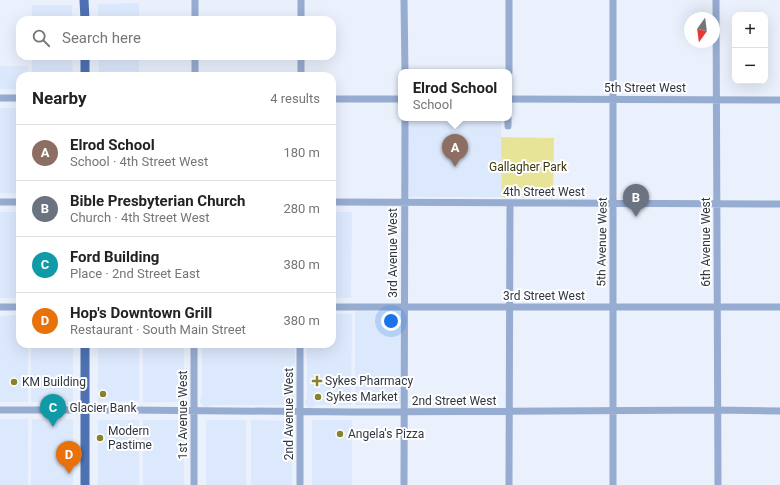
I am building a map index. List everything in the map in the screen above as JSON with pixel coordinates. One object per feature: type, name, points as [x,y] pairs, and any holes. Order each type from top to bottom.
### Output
[{"type":"main road","points":[[84,0],[84,16]]},
{"type":"main road","points":[[85,60],[85,72]]},
{"type":"main road","points":[[85,348],[85,485]]},
{"type":"street","points":[[195,0],[195,16]]},
{"type":"street","points":[[301,0],[301,16]]},
{"type":"street","points":[[404,0],[404,69]]},
{"type":"street","points":[[509,0],[509,69]]},
{"type":"street","name":"5th Avenue West","points":[[612,485],[612,307],[614,203],[613,0]]},
{"type":"street","name":"6th Avenue West","points":[[716,0],[718,485]]},
{"type":"street","points":[[195,60],[195,72]]},
{"type":"street","points":[[301,60],[301,72]]},
{"type":"street","points":[[0,98],[16,98]]},
{"type":"street","points":[[336,99],[398,99]]},
{"type":"street","name":"5th Street West","points":[[512,100],[780,100]]},
{"type":"street","name":"3rd Avenue West","points":[[404,121],[404,485]]},
{"type":"street","points":[[508,121],[508,126]]},
{"type":"street","points":[[0,202],[16,202]]},
{"type":"street","name":"4th Street West","points":[[336,202],[780,204]]},
{"type":"street","points":[[509,485],[510,203]]},
{"type":"street","points":[[0,307],[16,307]]},
{"type":"street","name":"3rd Street West","points":[[336,307],[780,307]]},
{"type":"street","name":"1st Avenue West","points":[[194,348],[194,485]]},
{"type":"street","name":"2nd Avenue West","points":[[300,348],[300,485]]},
{"type":"street","name":"2nd Street West","points":[[0,410],[404,412],[780,411]]},
{"type":"shaded area","points":[[139,3],[139,16],[98,16],[98,4]]},
{"type":"shaded area","points":[[32,5],[72,5],[72,16],[32,16]]},
{"type":"shaded area","points":[[32,60],[72,60],[73,72],[32,72]]},
{"type":"shaded area","points":[[99,60],[139,60],[139,72],[99,72]]},
{"type":"shaded area","points":[[0,66],[28,66],[27,72],[16,72],[16,89],[0,89]]},
{"type":"shaded area","points":[[0,108],[16,108],[16,193],[0,193]]},
{"type":"shaded area","points":[[408,121],[501,121],[502,197],[408,197]]},
{"type":"shaded area","points":[[0,212],[16,212],[16,298],[0,298]]},
{"type":"shaded area","points":[[336,212],[352,212],[351,298],[336,298]]},
{"type":"shaded area","points":[[357,311],[397,312],[401,315],[401,403],[399,405],[355,405],[355,313]]},
{"type":"shaded area","points":[[336,314],[352,314],[351,405],[315,405],[310,408],[305,404],[305,400],[307,398],[307,348],[336,348]]},
{"type":"shaded area","name":"KM Building","points":[[16,315],[16,348],[28,348],[28,402],[0,402],[0,316]]},
{"type":"shaded area","points":[[31,348],[73,348],[73,402],[31,402]]},
{"type":"shaded area","points":[[98,348],[139,348],[139,401],[98,402]]},
{"type":"shaded area","points":[[143,348],[184,348],[184,402],[143,402]]},
{"type":"shaded area","points":[[202,348],[295,348],[294,405],[210,405],[208,407],[204,407],[200,401],[202,396]]},
{"type":"shaded area","points":[[0,419],[28,419],[28,485],[0,485]]},
{"type":"shaded area","points":[[32,419],[73,419],[73,485],[31,485]]},
{"type":"shaded area","points":[[98,420],[139,420],[139,485],[98,485]]},
{"type":"shaded area","points":[[143,420],[184,420],[184,485],[143,485]]},
{"type":"shaded area","points":[[206,420],[246,420],[246,485],[206,485]]},
{"type":"shaded area","points":[[251,420],[292,421],[292,485],[251,485]]},
{"type":"shaded area","points":[[312,420],[352,420],[352,485],[312,485]]},
{"type":"green space","name":"Gallagher Park","points":[[501,137],[554,138],[553,198],[502,197]]},
{"type":"place","name":"Elrod School","points":[[455,167]]},
{"type":"place","name":"Bible Presbyterian Church","points":[[636,217]]},
{"type":"place","name":"Sykes Pharmacy","points":[[317,381]]},
{"type":"place","name":"KM Building","points":[[14,382]]},
{"type":"place","name":"Glacier Bank","points":[[103,394]]},
{"type":"place","name":"Sykes Market","points":[[318,397]]},
{"type":"place","name":"Ford Building","points":[[53,427]]},
{"type":"place","name":"Angela's Pizza","points":[[340,434]]},
{"type":"place","name":"Modern Pastime","points":[[100,438]]},
{"type":"place","name":"Hop's Downtown Grill","points":[[69,474]]}]
